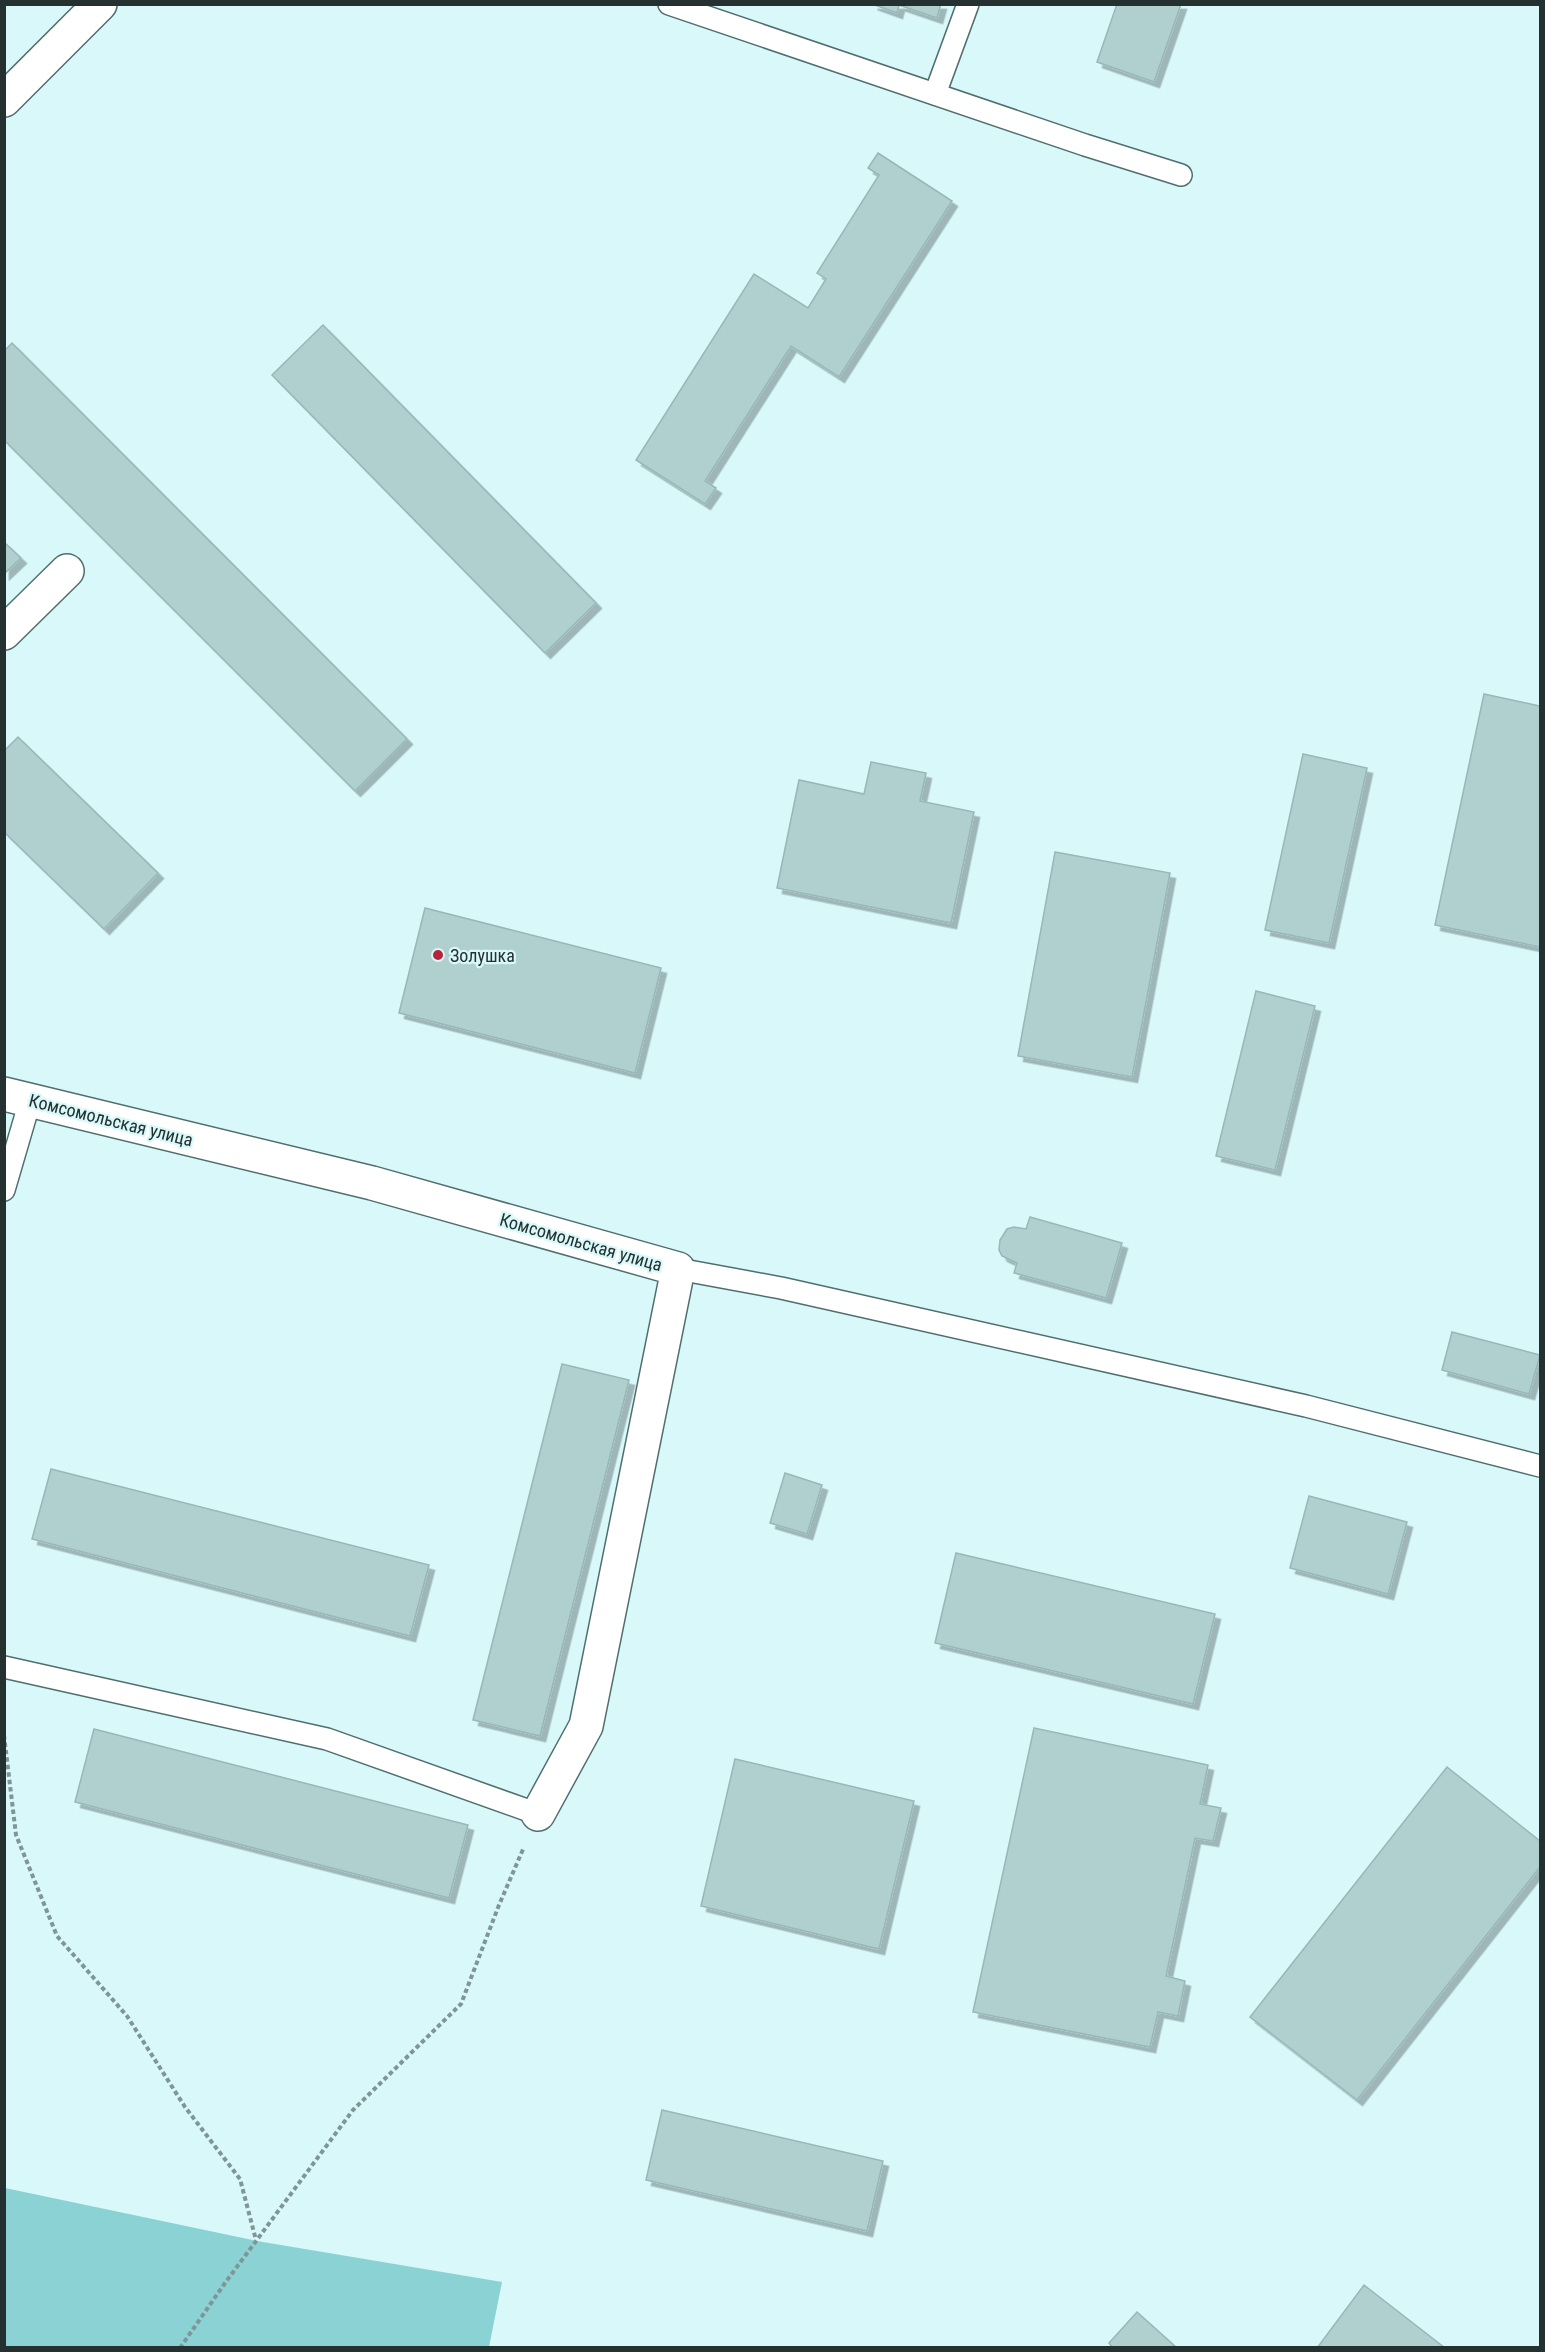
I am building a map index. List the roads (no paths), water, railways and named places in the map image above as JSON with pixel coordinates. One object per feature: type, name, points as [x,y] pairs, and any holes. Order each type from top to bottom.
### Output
[{"type":"street","points":[[4,100],[100,4]]},
{"type":"street","points":[[4,633],[67,571]]},
{"type":"street","name":"Комсомольская улица","points":[[17,1097],[372,1183],[678,1269],[586,1726],[538,1814]]},
{"type":"lane","points":[[669,4],[1085,145],[1182,175]]},
{"type":"lane","points":[[935,94],[968,4]]},
{"type":"lane","points":[[4,1190],[17,1097]]},
{"type":"lane","points":[[678,1269],[792,1291],[1306,1406],[1540,1466]]},
{"type":"lane","points":[[4,1667],[327,1739],[538,1814]]},
{"type":"place","name":"Золушка","points":[[438,955]]}]
